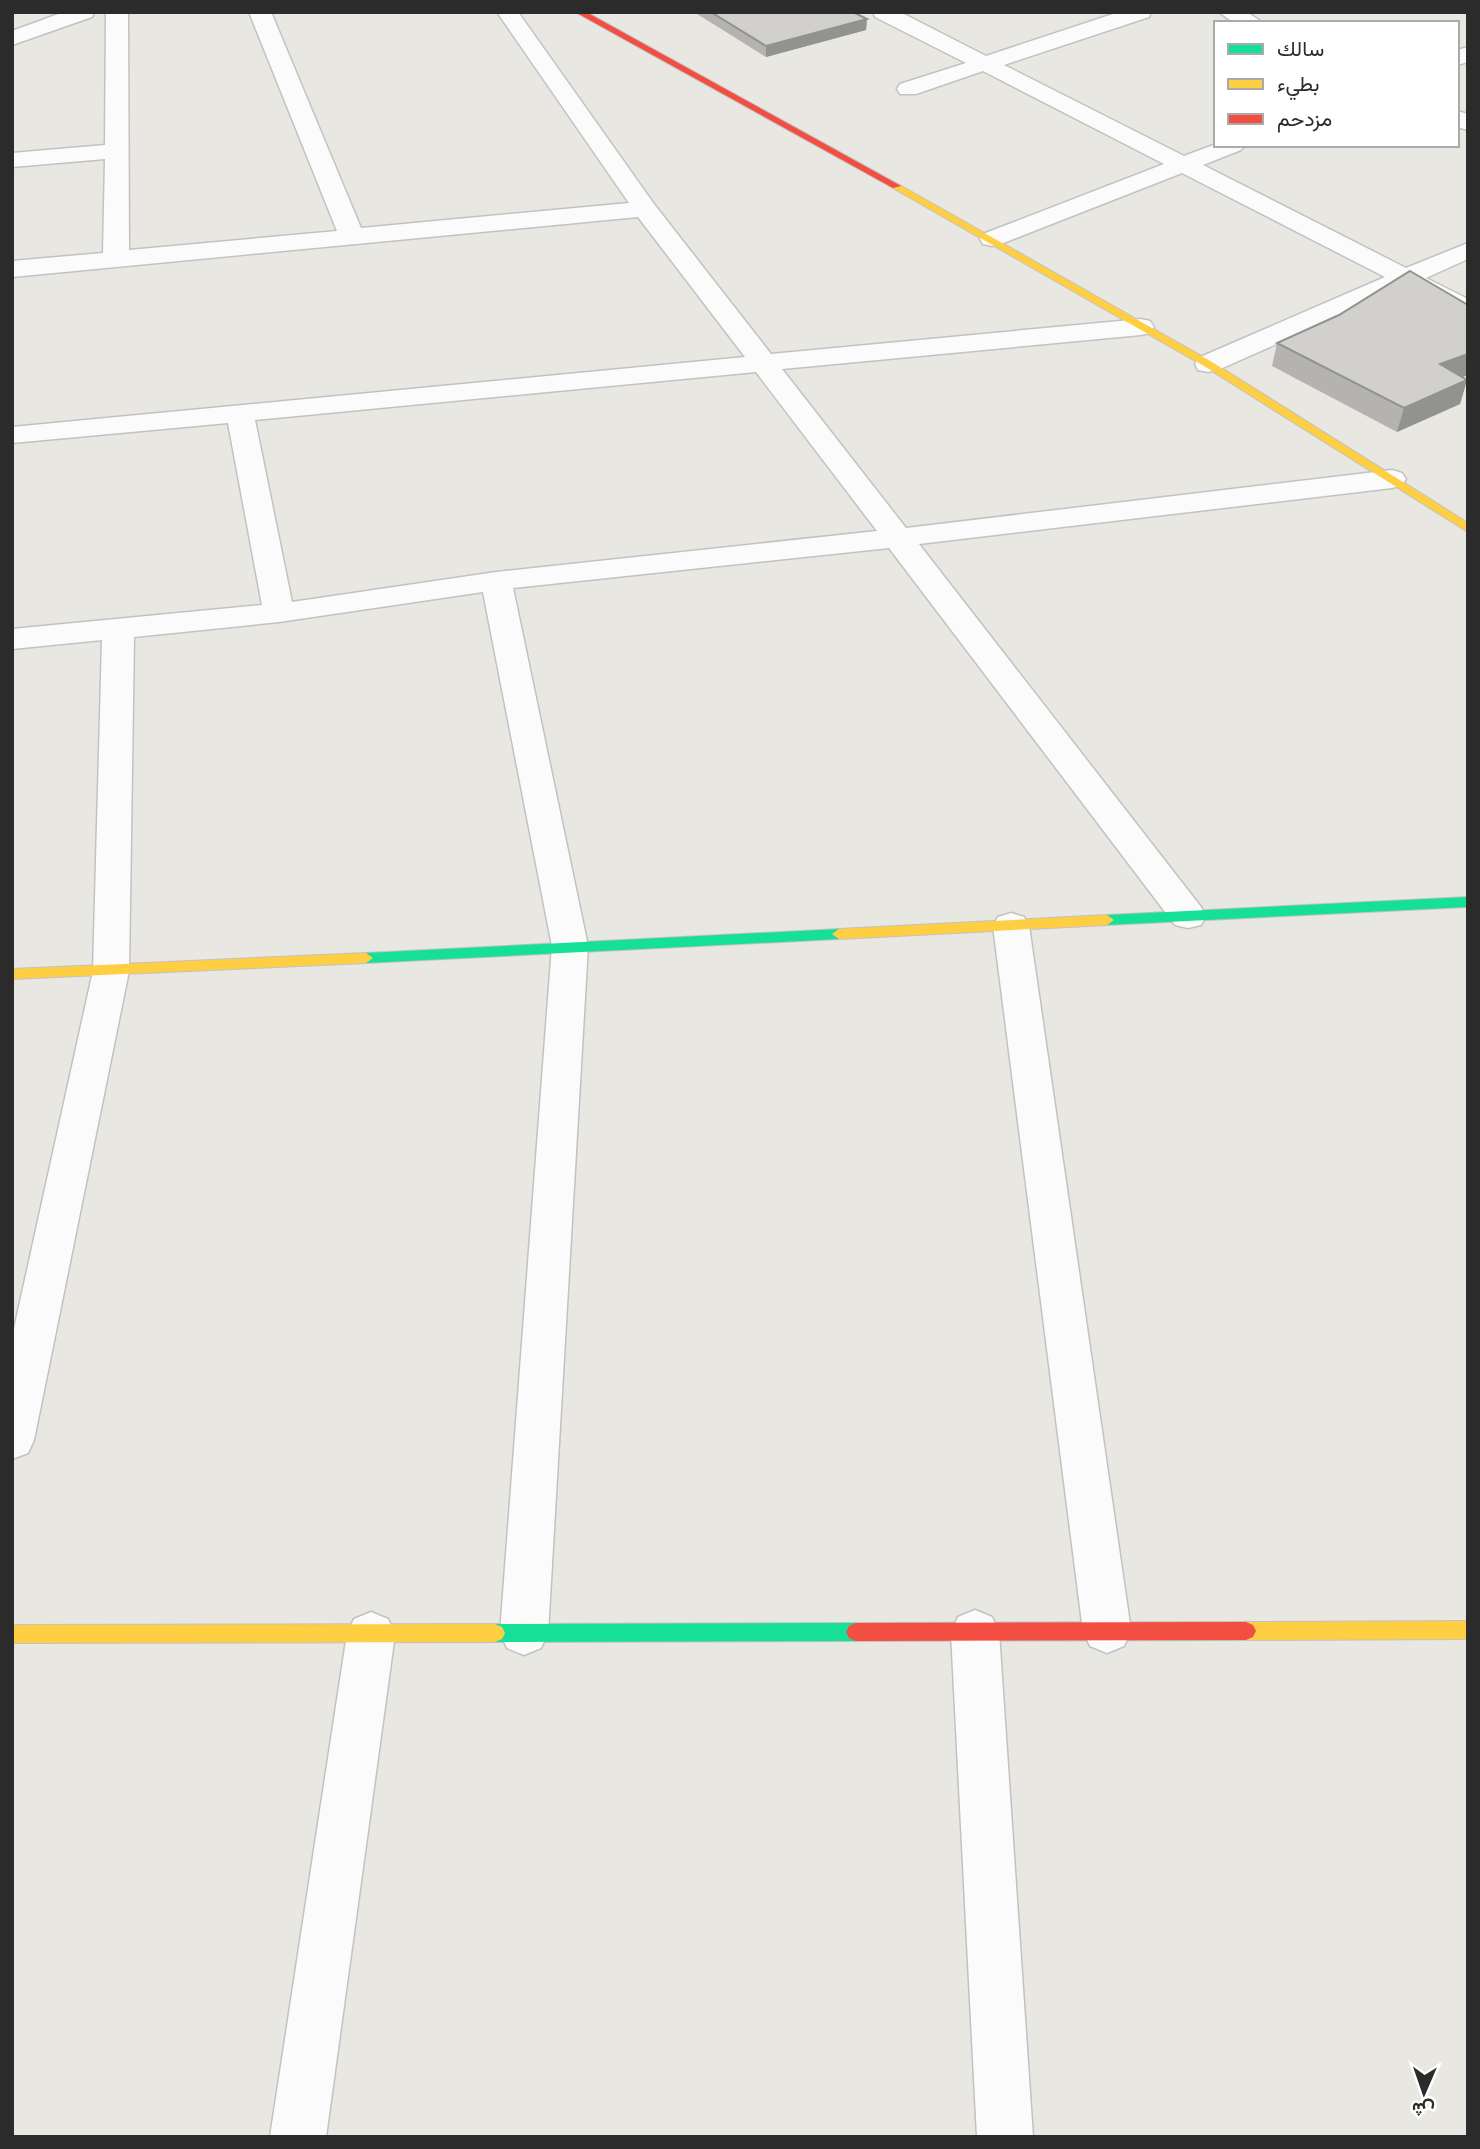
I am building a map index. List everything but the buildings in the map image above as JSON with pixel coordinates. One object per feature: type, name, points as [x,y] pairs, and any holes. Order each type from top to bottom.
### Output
[{"type":"street","points":[[12,39],[84,12]]},
{"type":"street","points":[[116,259],[117,12]]},
{"type":"street","points":[[260,12],[352,237]]},
{"type":"street","points":[[507,12],[645,209],[1188,916]]},
{"type":"street","points":[[579,12],[992,239],[1208,364],[1468,528]]},
{"type":"street","points":[[883,12],[1468,309]]},
{"type":"street","points":[[908,89],[1141,12]]},
{"type":"street","points":[[1229,12],[1248,21]]},
{"type":"street","points":[[992,239],[1228,147]]},
{"type":"street","points":[[12,160],[115,152]]},
{"type":"street","points":[[12,270],[645,209]]},
{"type":"street","points":[[1208,364],[1468,250]]},
{"type":"street","points":[[12,435],[1141,327]]},
{"type":"street","points":[[240,413],[279,613]]},
{"type":"street","points":[[12,639],[279,613],[496,581],[898,538],[1392,479]]},
{"type":"street","points":[[496,581],[570,946],[524,1633]]},
{"type":"street","points":[[12,1440],[111,971],[118,630]]},
{"type":"street","points":[[12,974],[1467,903]]},
{"type":"street","points":[[1011,926],[1107,1631]]},
{"type":"street","points":[[12,1634],[1468,1630]]},
{"type":"street","points":[[975,1632],[1005,2137]]},
{"type":"street","points":[[298,2137],[371,1634]]},
{"type":"traffic: fast","points":[[1107,920],[1468,902]]},
{"type":"traffic: fast","points":[[366,958],[839,934]]},
{"type":"traffic: fast","points":[[495,1633],[856,1632]]},
{"type":"traffic: slow","points":[[896,186],[1208,364],[1468,528]]},
{"type":"traffic: slow","points":[[839,934],[1107,920]]},
{"type":"traffic: slow","points":[[12,974],[366,958]]},
{"type":"traffic: slow","points":[[1246,1631],[1468,1630]]},
{"type":"traffic: slow","points":[[12,1634],[495,1633]]},
{"type":"traffic: jam","points":[[579,12],[896,186]]},
{"type":"traffic: jam","points":[[856,1632],[1246,1631]]}]
